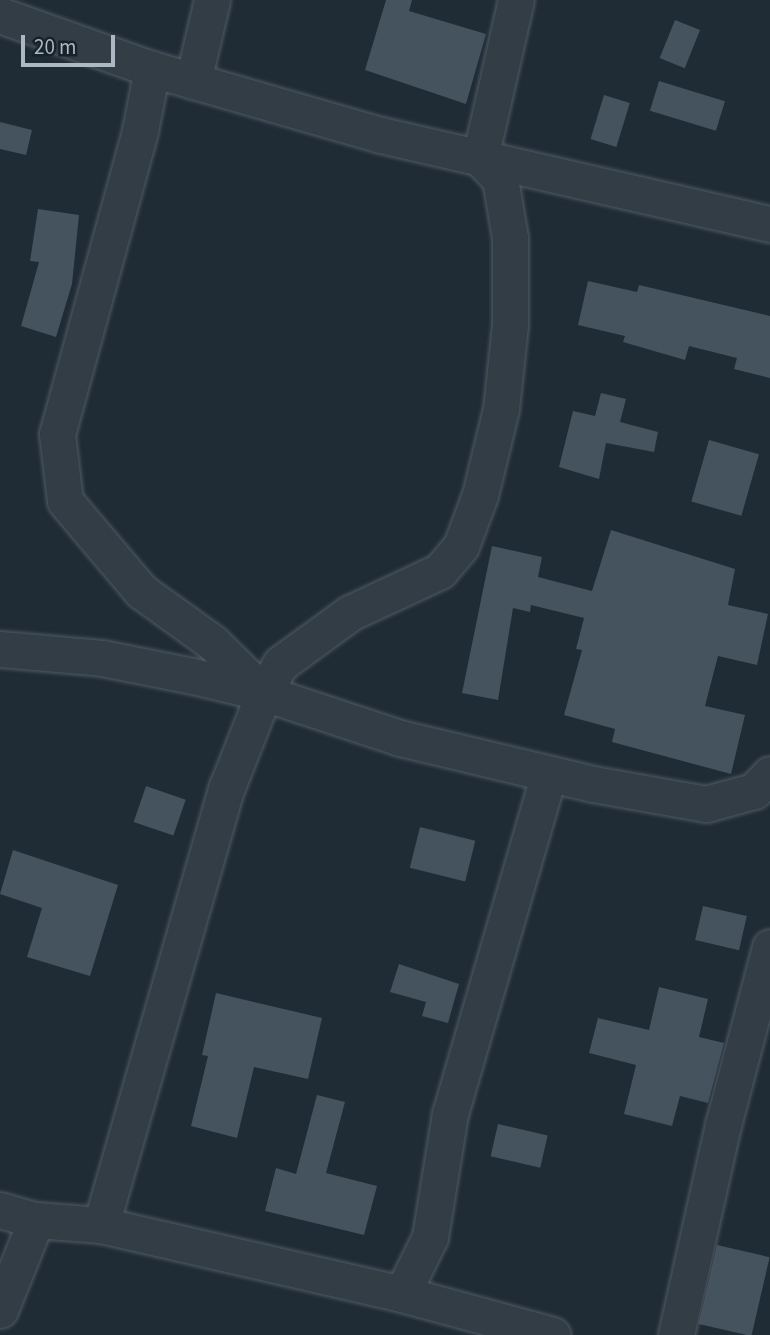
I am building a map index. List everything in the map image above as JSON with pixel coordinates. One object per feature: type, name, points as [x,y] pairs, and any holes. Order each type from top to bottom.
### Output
[{"type":"street","points":[[193,82],[212,0]]},
{"type":"street","points":[[480,158],[516,0]]},
{"type":"street","points":[[0,15],[193,82],[480,158],[770,225]]},
{"type":"street","points":[[152,69],[140,131],[57,434],[65,501],[141,591],[213,643],[264,693]]},
{"type":"street","points":[[101,1226],[227,787],[264,693],[280,664],[350,613],[440,571],[461,546],[480,495],[501,409],[510,325],[510,238],[500,179],[480,158]]},
{"type":"street","points":[[0,649],[102,657],[264,693],[400,738],[549,774],[706,804],[754,791],[770,774]]},
{"type":"street","points":[[402,1294],[430,1237],[450,1114],[549,774]]},
{"type":"street","points":[[676,1335],[723,1125],[770,947]]},
{"type":"street","points":[[0,1210],[36,1220],[101,1226],[402,1294],[532,1333]]},
{"type":"street","points":[[0,1310],[36,1220]]},
{"type":"building","points":[[386,0],[412,0],[409,11],[486,34],[466,104],[365,70]]},
{"type":"building","points":[[675,20],[700,30],[685,68],[660,58]]},
{"type":"building","points":[[659,81],[725,101],[716,131],[650,111]]},
{"type":"building","points":[[604,95],[630,103],[616,147],[591,139]]},
{"type":"building","points":[[0,122],[32,130],[26,155],[0,149]]},
{"type":"building","points":[[38,209],[79,215],[72,284],[56,337],[21,326],[39,262],[30,261]]},
{"type":"building","points":[[588,281],[637,292],[639,285],[770,316],[770,378],[734,369],[737,358],[689,346],[685,360],[623,342],[625,336],[578,325]]},
{"type":"building","points":[[601,393],[626,399],[620,422],[658,432],[654,452],[606,443],[599,479],[559,467],[573,411],[595,416]]},
{"type":"building","points":[[709,440],[759,454],[741,516],[691,502]]},
{"type":"building","points":[[611,530],[735,569],[728,605],[768,614],[757,665],[718,656],[705,706],[745,715],[731,774],[612,742],[615,729],[564,715],[582,650],[576,649],[584,618],[531,605],[530,612],[513,608],[498,700],[462,693],[492,546],[542,557],[538,577],[592,591]]},
{"type":"building","points":[[146,786],[186,800],[173,836],[134,822]]},
{"type":"building","points":[[420,827],[475,841],[465,882],[410,868]]},
{"type":"building","points":[[13,850],[118,885],[90,976],[27,957],[42,908],[0,894]]},
{"type":"building","points":[[703,906],[747,916],[739,950],[695,940]]},
{"type":"building","points":[[399,964],[459,984],[448,1023],[422,1016],[426,1002],[390,992]]},
{"type":"building","points":[[659,987],[708,999],[699,1037],[724,1043],[708,1103],[680,1096],[672,1126],[624,1114],[636,1065],[589,1053],[598,1018],[649,1030]]},
{"type":"building","points":[[216,993],[322,1018],[308,1079],[254,1067],[237,1138],[191,1126],[208,1056],[202,1055]]},
{"type":"building","points":[[317,1095],[345,1102],[326,1173],[377,1186],[364,1235],[265,1211],[276,1168],[296,1174]]},
{"type":"building","points":[[498,1124],[548,1135],[540,1168],[491,1156]]},
{"type":"building","points":[[717,1245],[770,1257],[752,1335],[699,1324]]}]
